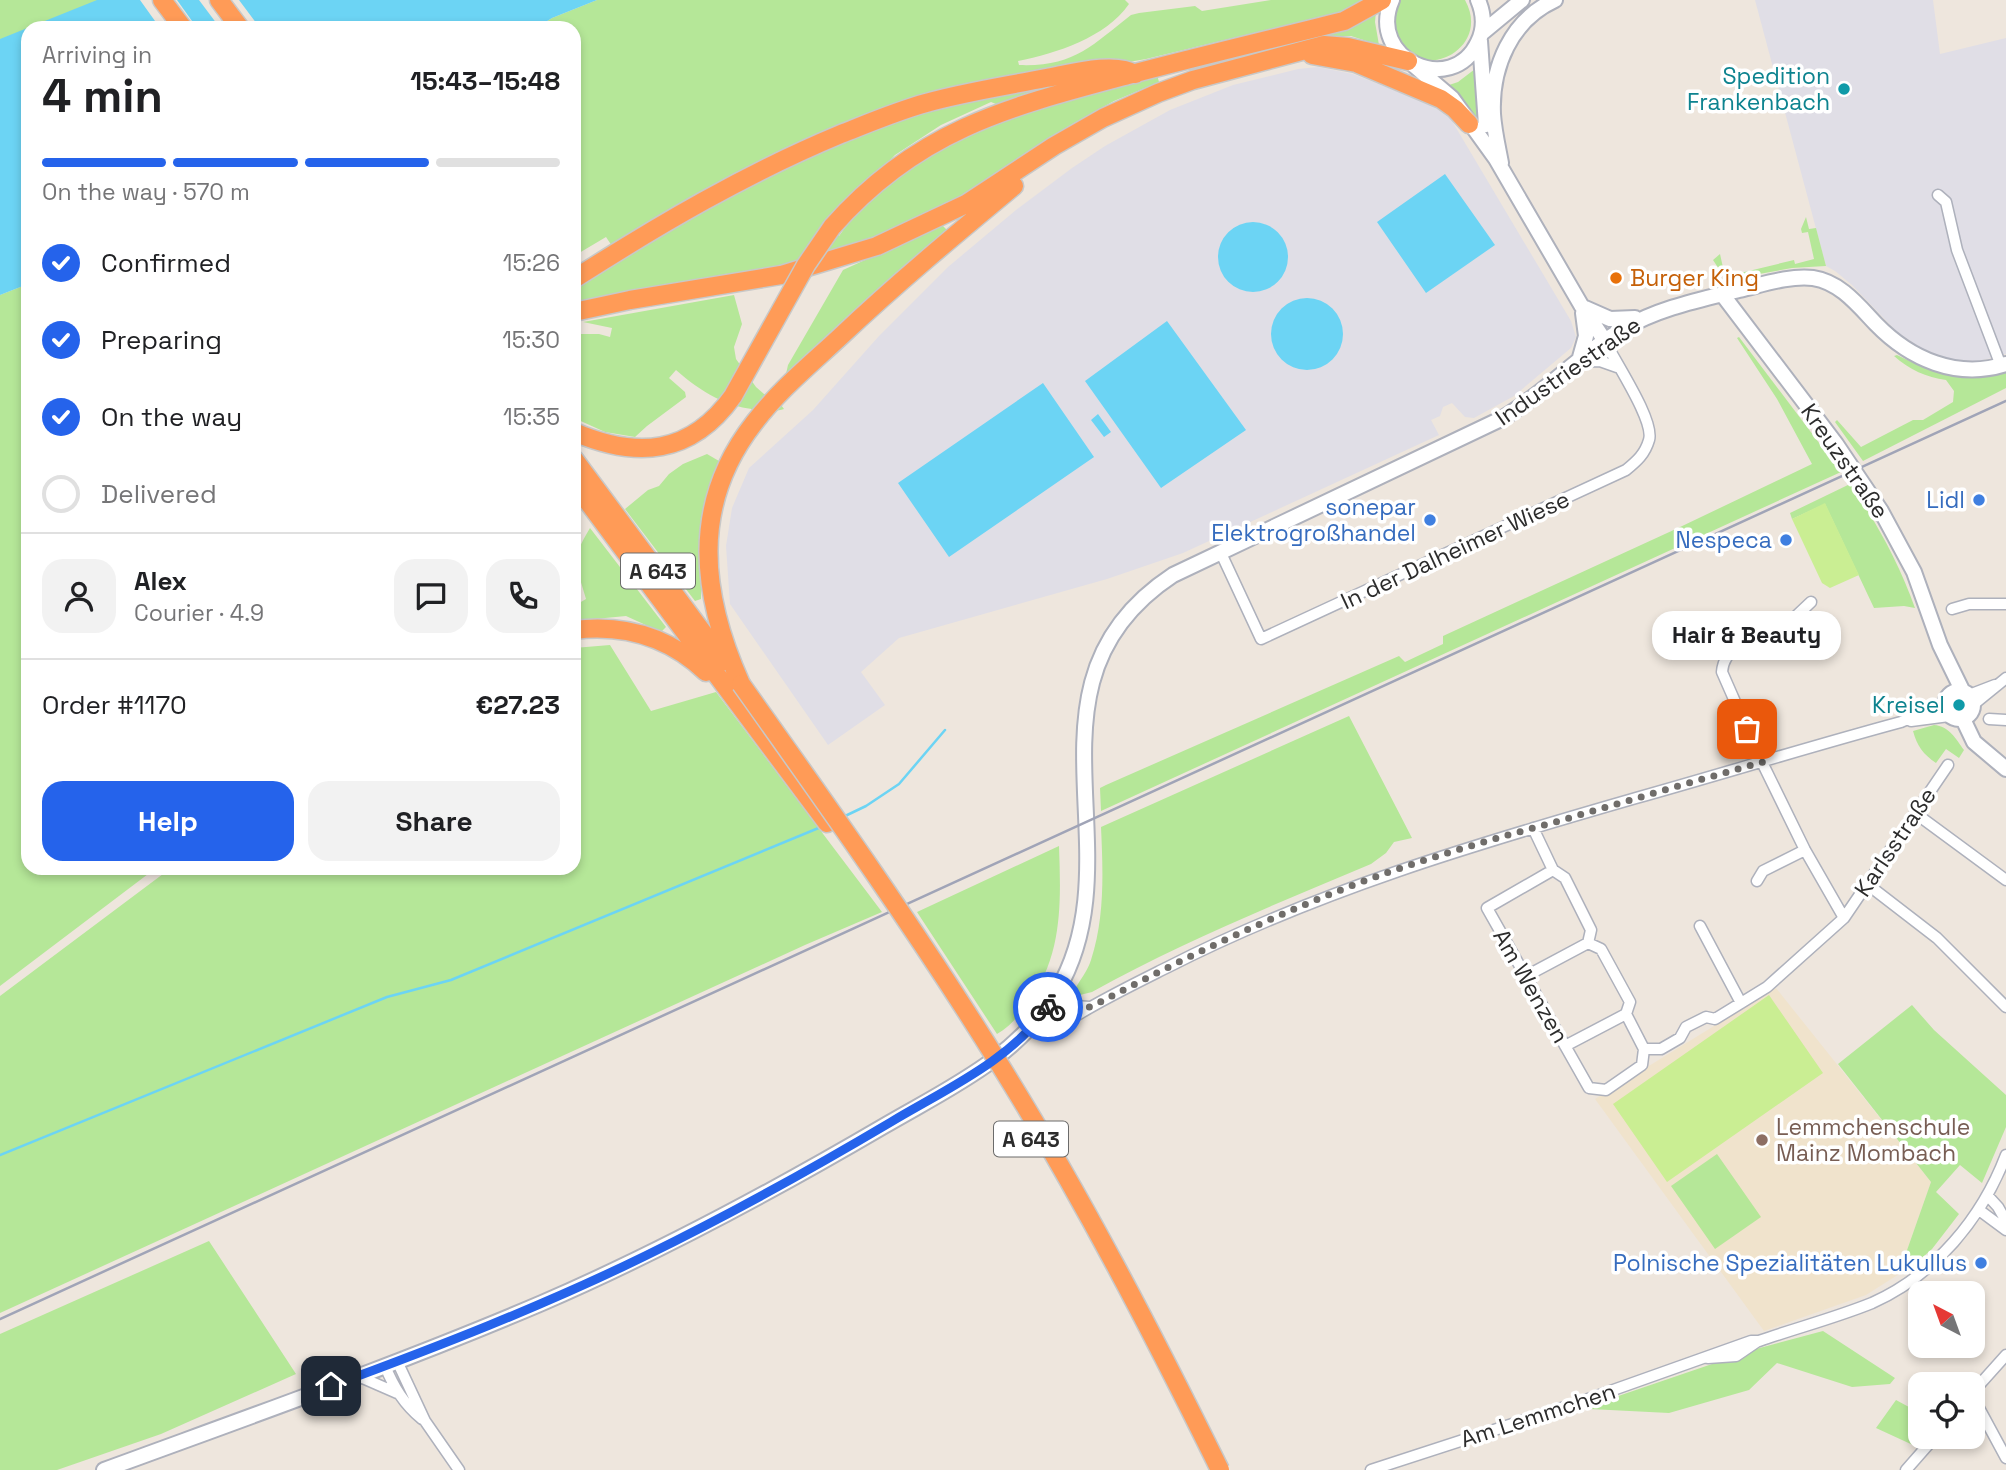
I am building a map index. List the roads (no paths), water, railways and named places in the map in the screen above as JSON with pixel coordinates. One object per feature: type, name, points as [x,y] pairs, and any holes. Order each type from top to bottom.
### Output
[{"type":"highway","points":[[150,0],[165,21]]},
{"type":"highway","points":[[162,0],[178,21]]},
{"type":"highway","points":[[219,0],[235,21]]},
{"type":"highway","points":[[581,435],[614,447],[641,449],[668,445],[705,427],[733,397],[806,265],[832,228],[882,177],[942,138],[984,118],[1031,101],[1344,21],[1388,2]]},
{"type":"highway","points":[[581,311],[781,275],[877,246],[966,204],[1070,136],[1122,109],[1193,80],[1324,45],[1348,47],[1410,62]]},
{"type":"highway","points":[[1266,59],[1305,55],[1356,62],[1441,99],[1469,124]]},
{"type":"highway","points":[[581,275],[678,215],[768,168],[825,141],[906,109],[961,94],[1071,74],[1120,67],[1135,74]]},
{"type":"highway","points":[[741,684],[725,649],[711,597],[708,551],[720,484],[740,443],[767,407],[798,376],[940,247],[1062,147],[1122,109]]},
{"type":"highway","name":"A 643","points":[[581,468],[741,684],[898,907],[1001,1067],[1121,1276],[1220,1470]]},
{"type":"highway","name":"A 643","points":[[581,492],[807,794],[877,895],[992,1074],[1093,1247],[1210,1470]]},
{"type":"highway","points":[[581,630],[619,629],[657,639],[691,659],[740,704]]},
{"type":"main road","name":"In der Dalheimer Wiese","points":[[1478,0],[1483,14],[1481,36],[1485,123],[1499,164]]},
{"type":"main road","points":[[1410,62],[1431,69],[1451,67],[1468,56],[1481,36],[1522,0]]},
{"type":"main road","points":[[1499,164],[1493,103],[1502,56],[1524,22],[1540,8],[1555,0]]},
{"type":"main road","name":"In der Dalheimer Wiese","points":[[1388,2],[1387,24],[1395,49],[1447,92],[1499,164],[1605,341]]},
{"type":"main road","name":"Industriestraße","points":[[104,1470],[391,1364],[589,1282],[678,1240],[778,1187],[991,1062],[1016,1043],[1054,996],[1070,965],[1084,918],[1087,876],[1086,712],[1094,675],[1112,635],[1129,612],[1150,592],[1180,571],[1503,418],[1528,402],[1605,341],[1647,316],[1722,295],[1792,279],[1822,280],[1844,292],[1896,342],[1931,363],[1961,369],[2003,365]]},
{"type":"main road","name":"Kreuzstraße","points":[[1722,295],[1872,495],[1914,572],[1940,645],[1951,708],[1974,742],[2006,769]]},
{"type":"main road","points":[[1581,305],[1595,314],[1617,320],[1647,316]]},
{"type":"main road","points":[[1578,362],[1586,336],[1581,305]]},
{"type":"main road","name":"Kreuzstraße","points":[[1940,645],[1968,697]]},
{"type":"main road","points":[[1954,692],[1968,697],[1971,712],[1951,708],[1954,692]]},
{"type":"street","points":[[1938,195],[1946,202],[1957,250],[2003,365]]},
{"type":"street","name":"In der Dalheimer Wiese","points":[[1220,551],[1261,639],[1626,470],[1643,456],[1651,437],[1642,408],[1605,341]]},
{"type":"street","points":[[1578,362],[1600,360],[1618,367]]},
{"type":"street","name":"Karlsstraße","points":[[1811,602],[1793,620],[1730,652],[1723,663],[1724,678],[1805,850],[1844,918]]},
{"type":"street","points":[[1952,610],[1969,604],[2006,604]]},
{"type":"street","points":[[1968,697],[2002,680]]},
{"type":"street","points":[[1046,1009],[1068,1018],[1201,951],[1325,896],[1417,863],[1951,708]]},
{"type":"street","points":[[1989,719],[2006,720]]},
{"type":"street","name":"Karlsstraße","points":[[1644,1049],[1661,1049],[1680,1038],[1686,1027],[1706,1017],[1715,1018],[1767,987],[1844,918],[1948,765]]},
{"type":"street","points":[[1915,813],[2006,880]]},
{"type":"street","points":[[1526,976],[1588,943],[1591,930],[1565,878],[1553,870],[1533,828]]},
{"type":"street","points":[[1757,881],[1763,871],[1805,850]]},
{"type":"street","name":"Am Wenzen","points":[[1553,870],[1487,908],[1589,1088],[1606,1090],[1642,1065],[1644,1049]]},
{"type":"street","points":[[1867,884],[1937,938],[2006,1007]]},
{"type":"street","points":[[1700,926],[1741,1003]]},
{"type":"street","points":[[1565,1046],[1626,1014],[1630,1002],[1601,949],[1588,943]]},
{"type":"street","points":[[1054,996],[1073,1006],[1091,1007]]},
{"type":"street","points":[[1626,1014],[1644,1049]]},
{"type":"street","name":"Am Lemmchen","points":[[1371,1470],[1571,1405],[1704,1358],[1736,1356],[1759,1341],[1871,1303],[1900,1288],[1947,1250],[1988,1196],[2006,1155]]},
{"type":"street","points":[[1988,1196],[1998,1206],[2006,1221]]},
{"type":"street","points":[[1979,1210],[2006,1230]]},
{"type":"street","points":[[1985,1379],[2006,1355]]},
{"type":"street","points":[[391,1364],[397,1393]]},
{"type":"street","points":[[391,1364],[425,1422],[459,1470]]},
{"type":"street","points":[[358,1376],[397,1393],[425,1422]]},
{"type":"street","points":[[1985,1418],[2006,1458]]},
{"type":"street","points":[[1906,1470],[1924,1449]]},
{"type":"water","points":[[97,0],[597,0],[547,21],[45,21]]},
{"type":"water","points":[[21,31],[21,287],[0,295],[0,39]]},
{"type":"water","points":[[1445,174],[1495,245],[1426,293],[1377,222]]},
{"type":"water","points":[[1260,222],[1273,228],[1282,237],[1286,243],[1286,271],[1278,282],[1267,290],[1246,292],[1228,282],[1220,271],[1218,250],[1228,232],[1239,224]]},
{"type":"water","points":[[1307,298],[1327,304],[1337,314],[1343,334],[1337,354],[1327,364],[1307,370],[1287,364],[1277,354],[1271,334],[1277,314],[1287,304]]},
{"type":"water","points":[[1167,321],[1246,430],[1161,488],[1085,381]]},
{"type":"water","points":[[1043,383],[1094,457],[949,557],[898,483]]},
{"type":"water","points":[[1098,414],[1111,432],[1104,437],[1091,420]]},
{"type":"waterway","points":[[843,817],[866,806],[899,784],[945,730]]},
{"type":"waterway","points":[[0,1155],[387,997],[451,980],[821,827]]},
{"type":"railway","points":[[0,1319],[2006,401]]},
{"type":"place","name":"Spedition Frankenbach","points":[[1844,89]]},
{"type":"place","name":"Burger King","points":[[1616,278]]},
{"type":"place","name":"Lidl","points":[[1979,500]]},
{"type":"place","name":"sonepar Elektrogroßhandel","points":[[1430,520]]},
{"type":"place","name":"Nespeca","points":[[1786,540]]},
{"type":"place","name":"Kreisel","points":[[1959,705]]},
{"type":"place","name":"Hair & Beauty","points":[[1747,729]]},
{"type":"place","name":"Lemmchenschule Mainz Mombach","points":[[1762,1140]]},
{"type":"place","name":"Polnische Spezialitäten Lukullus","points":[[1981,1263]]}]
